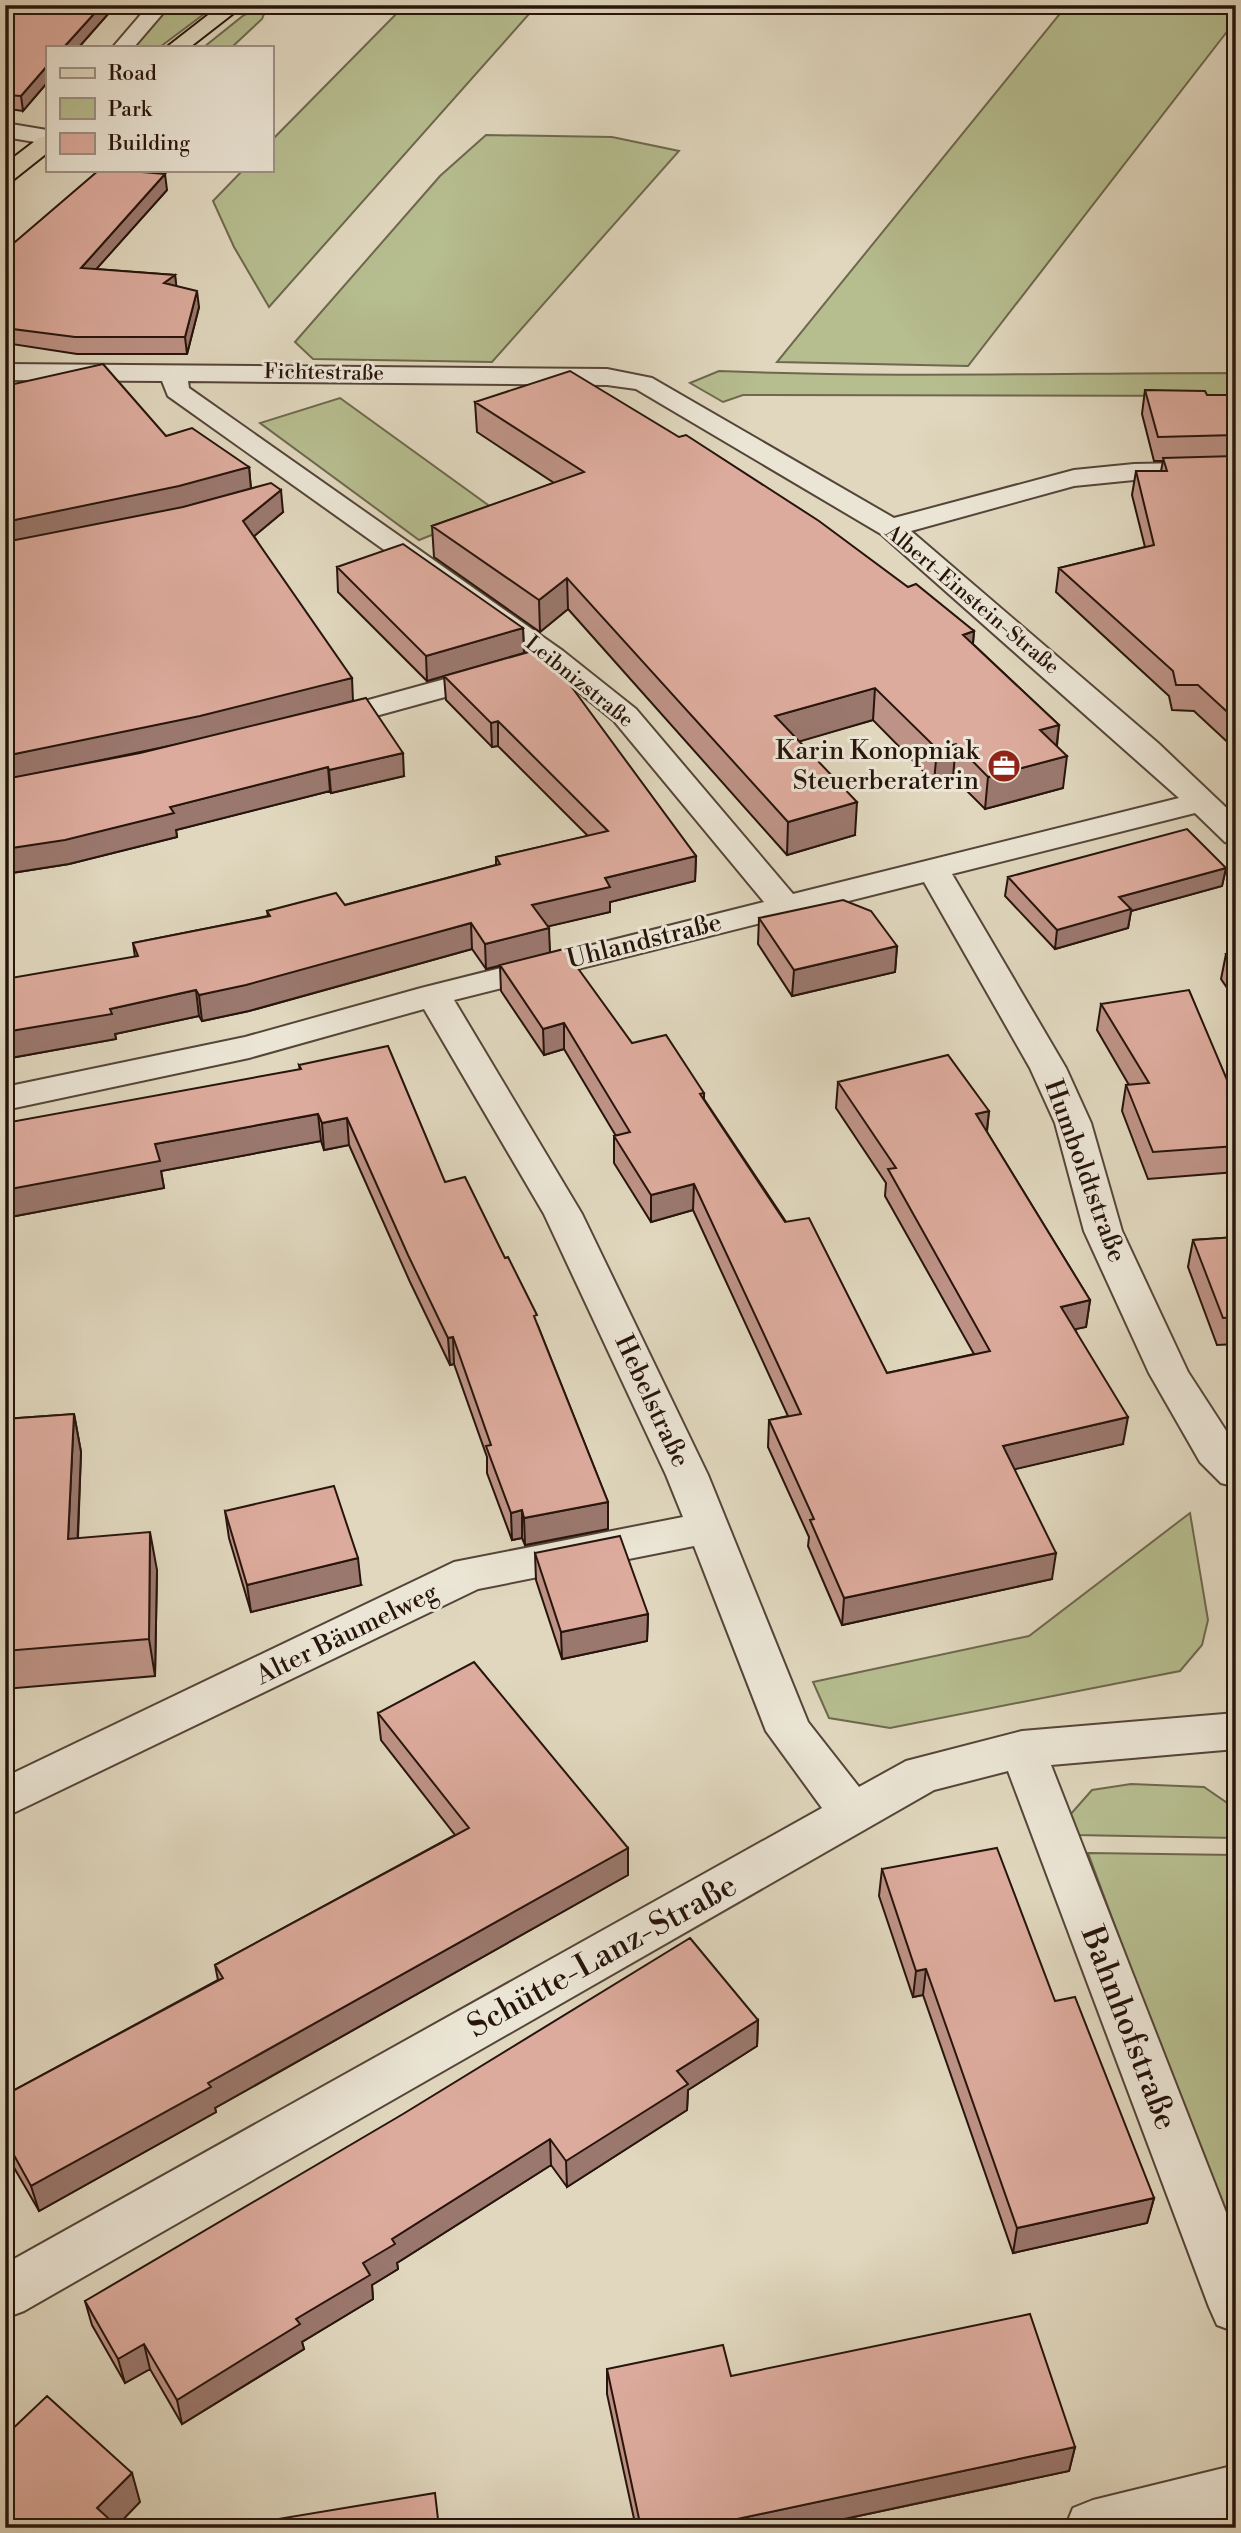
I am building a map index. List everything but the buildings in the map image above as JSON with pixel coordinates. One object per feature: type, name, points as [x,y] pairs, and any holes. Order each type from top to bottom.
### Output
[{"type":"main road","points":[[178,46],[234,5]]},
{"type":"main road","points":[[5,175],[46,145]]},
{"type":"street","points":[[123,46],[160,5]]},
{"type":"street","points":[[5,130],[46,136]]},
{"type":"street","name":"Fichtestraße","points":[[5,372],[607,377],[643,383]]},
{"type":"street","name":"Leibnizstraße","points":[[173,373],[177,391],[553,657],[625,715],[785,906]]},
{"type":"street","name":"Albert-Einstein-Straße","points":[[643,383],[891,528],[1147,750],[1236,835]]},
{"type":"street","points":[[891,528],[1030,488],[1076,478],[1124,472],[1236,470]]},
{"type":"street","points":[[272,495],[309,485]]},
{"type":"street","points":[[292,730],[553,657]]},
{"type":"street","name":"Uhlandstraße","points":[[5,1099],[249,1047],[433,995],[1201,802]]},
{"type":"street","name":"Humboldtstraße","points":[[933,869],[1048,1069],[1073,1123],[1103,1231],[1169,1373],[1215,1451],[1236,1472]]},
{"type":"street","name":"Hebelstraße","points":[[433,995],[563,1214],[687,1475],[789,1731],[853,1814]]},
{"type":"street","name":"Alter Bäumelweg","points":[[5,1798],[469,1574],[707,1528]]},
{"type":"street","name":"Schütte-Lanz-Straße","points":[[5,2293],[922,1774],[1022,1749],[1236,1731]]},
{"type":"street","name":"Bahnhofstraße","points":[[1022,1749],[1236,2307]]},
{"type":"street","points":[[1093,2528],[1236,2493]]},
{"type":"green space","points":[[182,5],[204,10],[204,14],[161,46],[135,46],[160,15]]},
{"type":"green space","points":[[405,5],[537,5],[269,307],[234,247],[213,201],[241,172],[273,172],[273,139]]},
{"type":"green space","points":[[1067,5],[1236,5],[1236,20],[968,366],[777,362]]},
{"type":"green space","points":[[259,10],[264,14],[233,46],[205,46],[244,15]]},
{"type":"green space","points":[[486,135],[612,137],[679,151],[492,362],[313,359],[295,342],[440,176]]},
{"type":"green space","points":[[719,371],[913,375],[1236,373],[1236,396],[743,395],[723,402],[690,383]]},
{"type":"green space","points":[[340,398],[495,510],[419,540],[260,423]]},
{"type":"green space","points":[[1190,1513],[1208,1620],[1202,1645],[1180,1671],[890,1728],[829,1718],[813,1682],[1029,1636]]},
{"type":"green space","points":[[1131,1784],[1204,1787],[1236,1809],[1236,1838],[1075,1835],[1069,1816],[1092,1790]]},
{"type":"green space","points":[[1088,1853],[1236,1855],[1236,2252]]},
{"type":"place","name":"Karin Konopniak Steuerberaterin","points":[[1004,766]]}]
